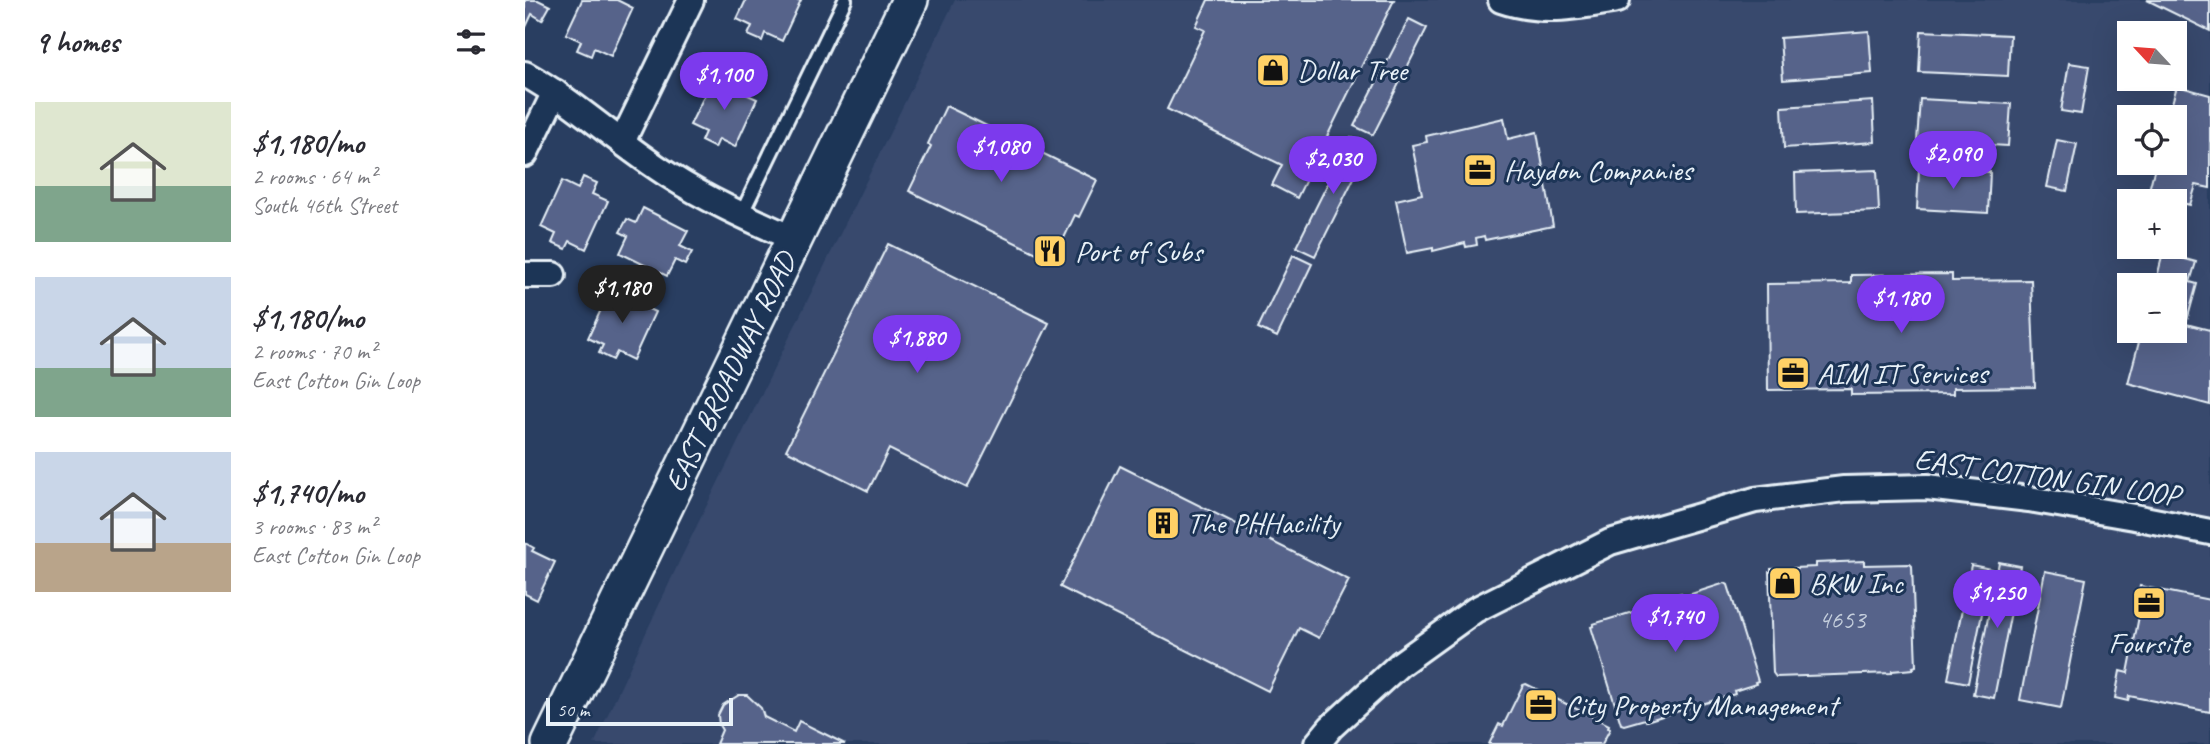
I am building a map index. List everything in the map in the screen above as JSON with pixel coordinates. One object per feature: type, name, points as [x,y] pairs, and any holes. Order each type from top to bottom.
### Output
[{"type":"main road","name":"EAST BROADWAY ROAD","points":[[550,744],[911,0]]},
{"type":"street","points":[[622,142],[691,0]]},
{"type":"street","points":[[1501,0],[1540,9],[1567,9],[1617,0]]},
{"type":"street","points":[[525,74],[555,92],[668,176],[741,215],[794,239]]},
{"type":"street","points":[[525,154],[555,92]]},
{"type":"street","points":[[525,275],[553,275]]},
{"type":"street","name":"EAST COTTON GIN LOOP","points":[[1317,744],[1331,727],[1401,664],[1475,610],[1610,542],[1755,500],[1844,489],[1927,487],[2029,499],[2210,532]]},
{"type":"lane","points":[[741,215],[845,0]]},
{"type":"shaded area","points":[[955,0],[2210,0],[2210,744],[594,744],[679,562]]},
{"type":"building","points":[[525,0],[538,0],[550,6],[542,20],[532,14],[525,29]]},
{"type":"building","points":[[582,0],[617,0],[633,8],[611,56],[594,48],[591,56],[577,50],[581,41],[566,34]]},
{"type":"building","points":[[746,0],[801,0],[782,41],[765,33],[762,41],[748,35],[752,26],[737,19]]},
{"type":"building","name":"Dollar Tree","points":[[1208,0],[1394,0],[1297,198],[1272,185],[1282,165],[1167,109],[1205,30],[1196,26]]},
{"type":"building","points":[[2147,0],[2210,0],[2210,31]]},
{"type":"building","points":[[1409,19],[1427,28],[1373,135],[1354,126]]},
{"type":"building","points":[[1869,31],[1872,73],[1783,80],[1780,38]]},
{"type":"building","points":[[1921,31],[2010,35],[2008,76],[1919,72]]},
{"type":"building","points":[[2069,63],[2089,66],[2081,114],[2061,111]]},
{"type":"building","points":[[733,75],[747,81],[741,92],[757,99],[735,147],[719,139],[715,148],[701,141],[705,132],[690,125],[712,80],[727,87]]},
{"type":"building","points":[[2187,89],[2210,95],[2210,188],[2196,185],[2190,205],[2187,204],[2187,189],[2149,189],[2153,175],[2187,175],[2187,105],[2171,105],[2176,91],[2187,91]]},
{"type":"building","points":[[1920,99],[2011,104],[2008,146],[1917,141]]},
{"type":"building","points":[[1873,101],[1875,142],[1784,148],[1782,107]]},
{"type":"building","points":[[946,106],[1097,180],[1079,217],[1075,215],[1053,261],[909,191],[931,146],[928,144]]},
{"type":"building","name":"Haydon Companies","points":[[1504,118],[1508,139],[1537,132],[1553,226],[1485,240],[1484,236],[1476,238],[1477,245],[1466,247],[1465,243],[1433,251],[1433,248],[1407,253],[1396,200],[1422,194],[1412,145],[1427,142],[1426,136]]},
{"type":"building","points":[[1351,137],[1370,146],[1315,256],[1296,247]]},
{"type":"building","points":[[2057,140],[2077,144],[2067,191],[2047,187]]},
{"type":"building","points":[[1919,168],[1990,172],[1988,213],[1917,209]]},
{"type":"building","points":[[1877,170],[1879,211],[1796,214],[1795,173]]},
{"type":"building","points":[[583,177],[597,183],[592,194],[608,201],[586,249],[570,241],[566,249],[552,243],[556,234],[541,227],[562,181],[578,189]]},
{"type":"building","points":[[643,208],[688,231],[680,246],[692,252],[685,265],[675,260],[667,276],[620,253],[628,236],[620,232],[627,219],[636,223]]},
{"type":"building","points":[[888,244],[1049,323],[967,488],[889,449],[868,491],[786,450]]},
{"type":"building","points":[[1293,255],[1312,264],[1277,337],[1258,328]]},
{"type":"building","points":[[2162,259],[2196,262],[2190,282],[2197,284],[2187,320],[2187,273],[2158,273]]},
{"type":"building","points":[[1952,274],[1952,281],[2031,280],[2035,387],[1953,388],[1953,394],[1851,395],[1851,389],[1768,390],[1767,284],[1851,283],[1851,275]]},
{"type":"building","points":[[630,287],[644,294],[640,305],[655,312],[633,360],[617,352],[613,360],[599,353],[603,345],[588,338],[609,292],[625,299]]},
{"type":"building","points":[[2187,324],[2210,330],[2210,405],[2128,383],[2139,343],[2187,343]]},
{"type":"building","name":"The PHHacility","points":[[1120,466],[1349,580],[1319,638],[1299,628],[1268,691],[1060,587]]},
{"type":"building","points":[[525,543],[534,548],[532,551],[555,562],[537,600],[525,594]]},
{"type":"building","points":[[1864,561],[1864,565],[1912,566],[1914,669],[1892,673],[1776,677],[1773,673],[1771,569],[1816,567],[1816,563]]},
{"type":"building","points":[[1999,562],[2020,566],[1994,698],[1973,694]]},
{"type":"building","points":[[1971,565],[1991,569],[1968,683],[1948,679]]},
{"type":"building","points":[[2045,571],[2086,579],[2061,708],[2020,700]]},
{"type":"building","points":[[1725,583],[1728,585],[1758,681],[1756,684],[1734,691],[1735,694],[1646,721],[1645,719],[1621,724],[1591,627],[1593,624],[1636,611],[1635,607],[1681,593],[1682,597]]},
{"type":"building","points":[[2140,586],[2210,600],[2210,712],[2129,696],[2128,701],[2115,698],[2120,671],[2128,673],[2140,611],[2135,610]]},
{"type":"building","name":"City Property Management","points":[[1526,684],[1609,725],[1610,729],[1602,744],[1489,744],[1499,724],[1503,726],[1523,685]]},
{"type":"building","points":[[739,695],[747,695],[761,708],[764,717],[794,732],[799,721],[845,744],[716,744],[722,730],[718,715],[723,705]]},
{"type":"place","name":"Dollar Tree","points":[[1273,70]]},
{"type":"place","name":"Haydon Companies","points":[[1480,170]]},
{"type":"place","name":"Port of Subs","points":[[1050,251]]},
{"type":"place","name":"AIM IT Services","points":[[1793,373]]},
{"type":"place","name":"The PHHacility","points":[[1163,523]]},
{"type":"place","name":"BKW Inc","points":[[1785,583]]},
{"type":"place","name":"Foursite","points":[[2149,603]]},
{"type":"place","name":"City Property Management","points":[[1541,705]]}]
